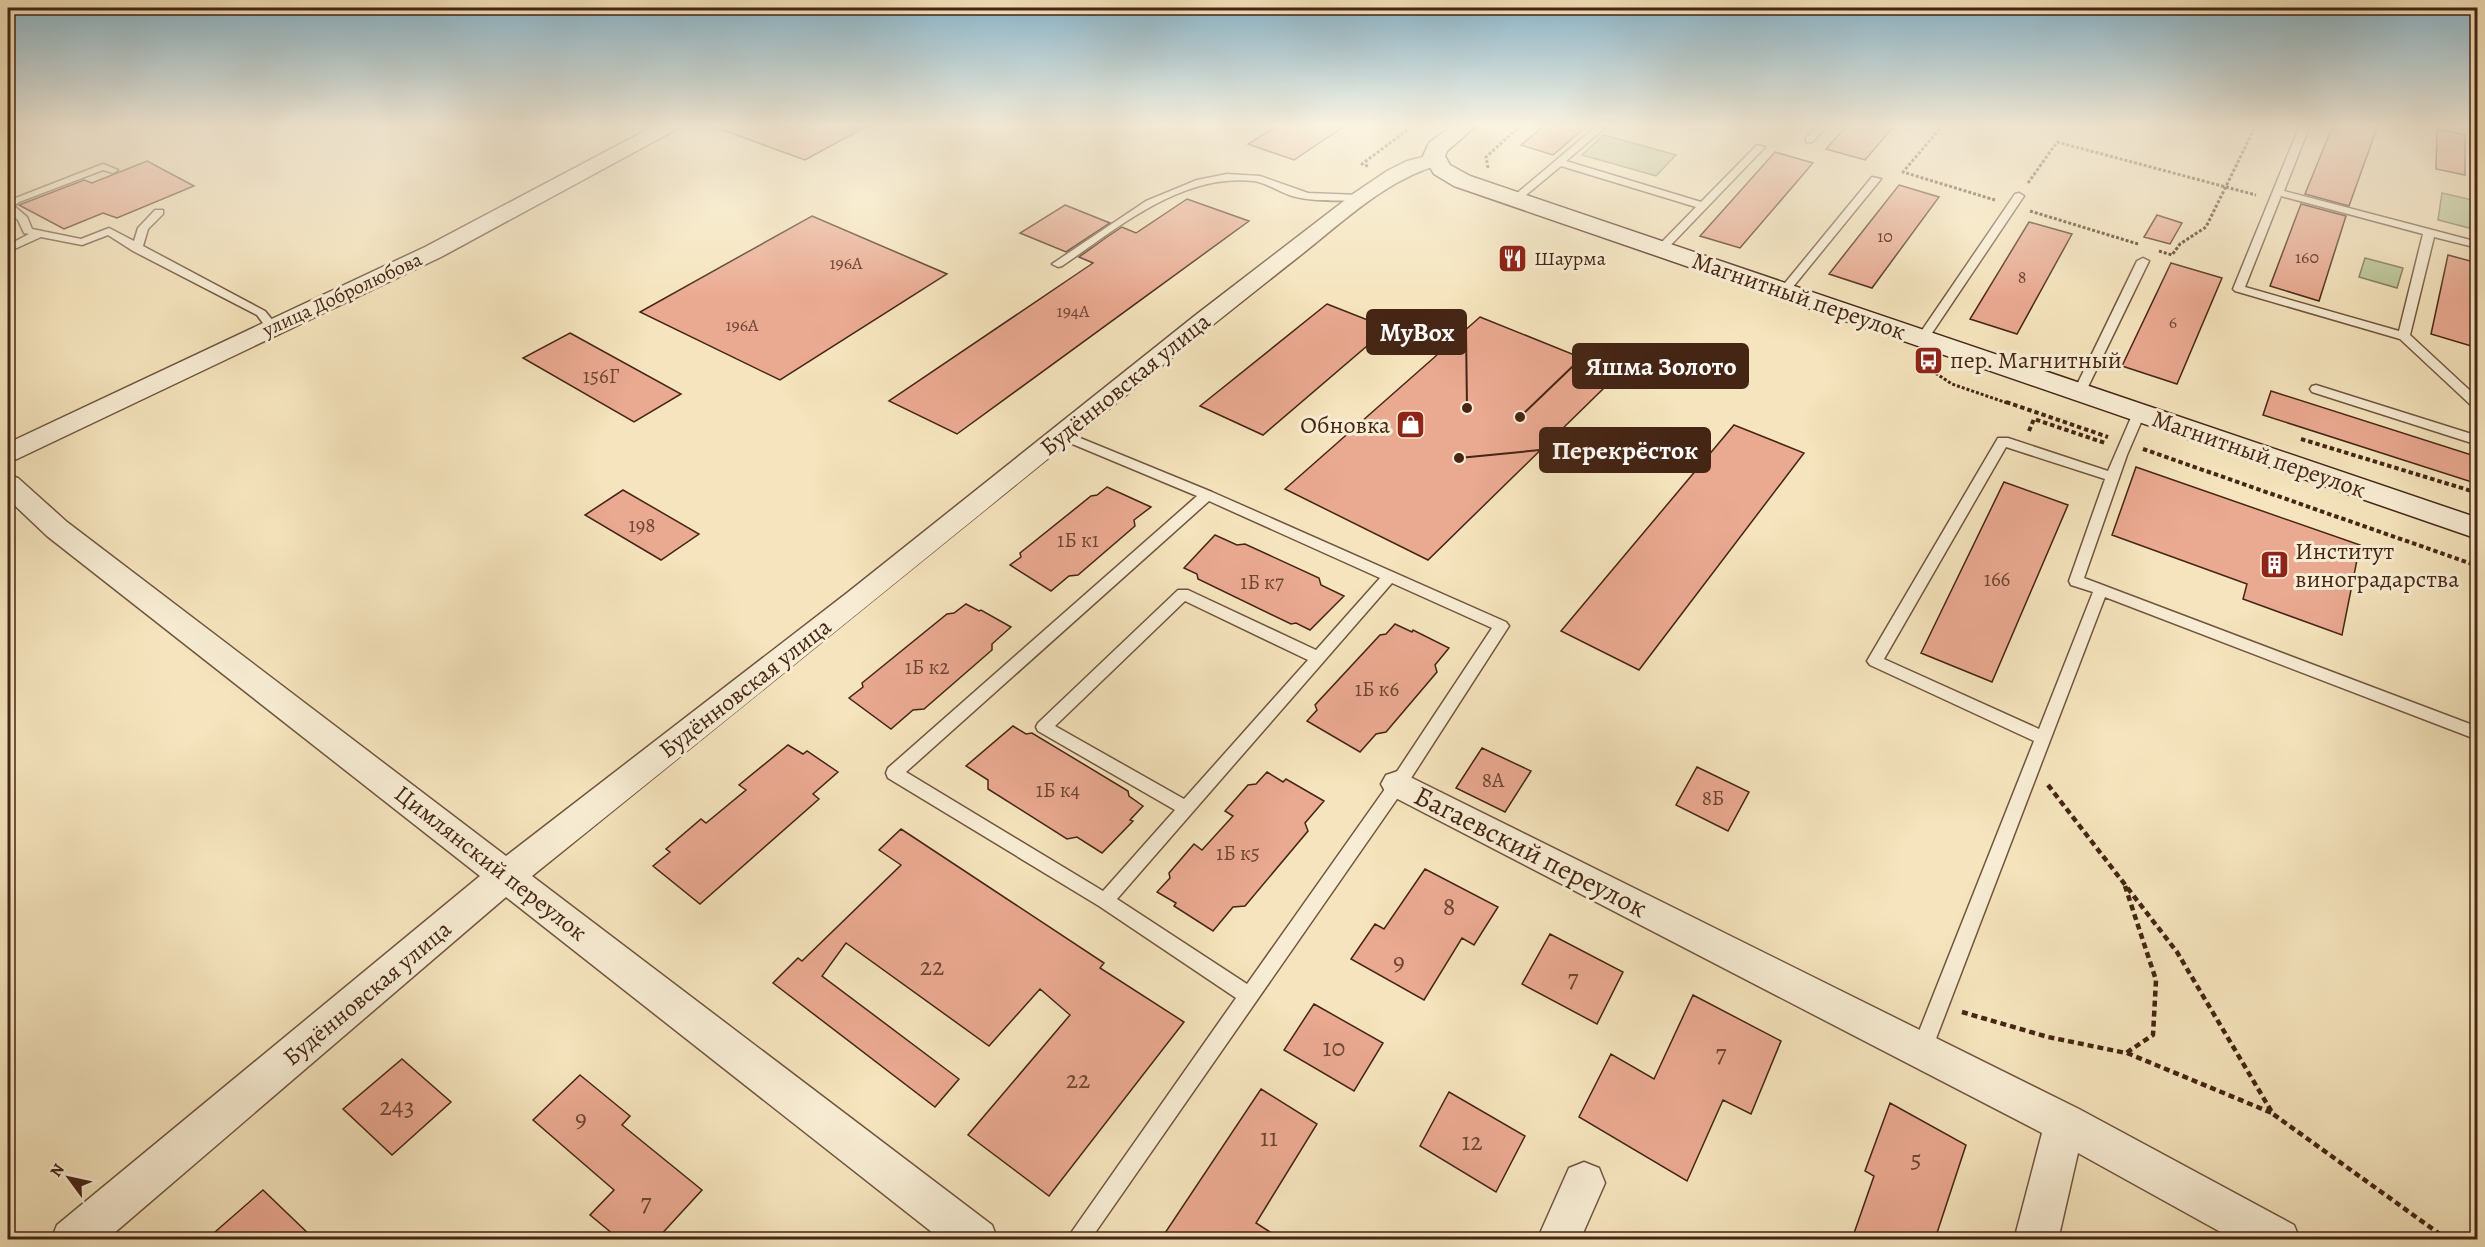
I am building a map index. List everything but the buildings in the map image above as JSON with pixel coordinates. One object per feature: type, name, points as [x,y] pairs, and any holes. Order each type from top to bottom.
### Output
[{"type":"main road","name":"Магнитный переулок","points":[[1468,183],[2478,529]]},
{"type":"street","name":"улица Добролюбова","points":[[8,453],[432,252],[561,183]]},
{"type":"street","name":"Будённовская улица","points":[[72,1239],[507,875],[1063,435],[1205,319],[1382,183]]},
{"type":"street","name":"Цимлянский переулок","points":[[8,484],[57,529],[977,1239]]},
{"type":"street","name":"Багаевский переулок","points":[[1398,784],[1922,1049],[2065,1123],[2279,1239]]},
{"type":"street","points":[[2036,1239],[2065,1123]]},
{"type":"street","points":[[1558,1239],[1584,1183]]},
{"type":"lane","points":[[56,183],[15,200],[8,206],[23,219],[28,231],[82,242],[108,231],[137,249],[261,313],[272,327]]},
{"type":"lane","points":[[1058,264],[1158,198],[1199,183]]},
{"type":"lane","points":[[1268,183],[1299,195],[1360,198]]},
{"type":"lane","points":[[1515,199],[1534,183]]},
{"type":"lane","points":[[1628,183],[1703,206]]},
{"type":"lane","points":[[1661,249],[1725,183]]},
{"type":"lane","points":[[1784,291],[1873,183]]},
{"type":"lane","points":[[2281,183],[2239,289],[2404,336],[2478,405]]},
{"type":"lane","points":[[2276,196],[2478,245]]},
{"type":"lane","points":[[1922,339],[2016,201]]},
{"type":"lane","points":[[137,249],[142,228],[159,212]]},
{"type":"lane","points":[[8,249],[40,233]]},
{"type":"lane","points":[[2404,336],[2429,233]]},
{"type":"lane","points":[[2079,393],[2143,261]]},
{"type":"lane","points":[[2316,389],[2478,441]]},
{"type":"lane","points":[[2139,413],[2112,477],[2076,581],[2478,735]]},
{"type":"lane","points":[[1063,435],[1207,495],[1501,626],[1398,784]]},
{"type":"lane","points":[[2043,738],[1875,661],[2003,441],[2112,477]]},
{"type":"lane","points":[[1207,495],[894,773],[1105,901],[1248,995]]},
{"type":"lane","points":[[1105,901],[1390,576]]},
{"type":"lane","points":[[1922,1049],[2101,590]]},
{"type":"lane","points":[[1186,808],[1044,727],[1183,594],[1318,658]]},
{"type":"lane","name":"Багаевский переулок","points":[[1077,1239],[1398,784]]},
{"type":"path","points":[[1947,183],[2016,201],[2148,247]]},
{"type":"path","points":[[2016,201],[2028,183]]},
{"type":"path","points":[[2212,183],[2276,196]]},
{"type":"path","points":[[2156,250],[2172,255],[2180,244],[2206,227],[2228,183]]},
{"type":"path","points":[[2022,446],[2034,419],[2123,449]]},
{"type":"path","points":[[2033,765],[2177,952],[2273,1114]]},
{"type":"path","points":[[2124,883],[2156,980],[2153,1035],[2126,1053]]},
{"type":"path","points":[[1940,1002],[1968,1015],[2048,1037],[2126,1053],[2273,1114],[2448,1239]]},
{"type":"green space","points":[[2442,193],[2477,201],[2477,230],[2438,220]]},
{"type":"green space","points":[[2365,258],[2403,268],[2397,288],[2359,277]]},
{"type":"place","name":"Шаурма","points":[[1513,258]]},
{"type":"place","name":"пер. Магнитный","points":[[1929,360]]},
{"type":"place","name":"MyBox","points":[[1467,408]]},
{"type":"place","name":"Яшма Золото","points":[[1520,417]]},
{"type":"place","name":"Обновка","points":[[1411,425]]},
{"type":"place","name":"Перекрёсток","points":[[1459,458]]},
{"type":"place","name":"Институт виноградарства","points":[[2274,565]]}]
